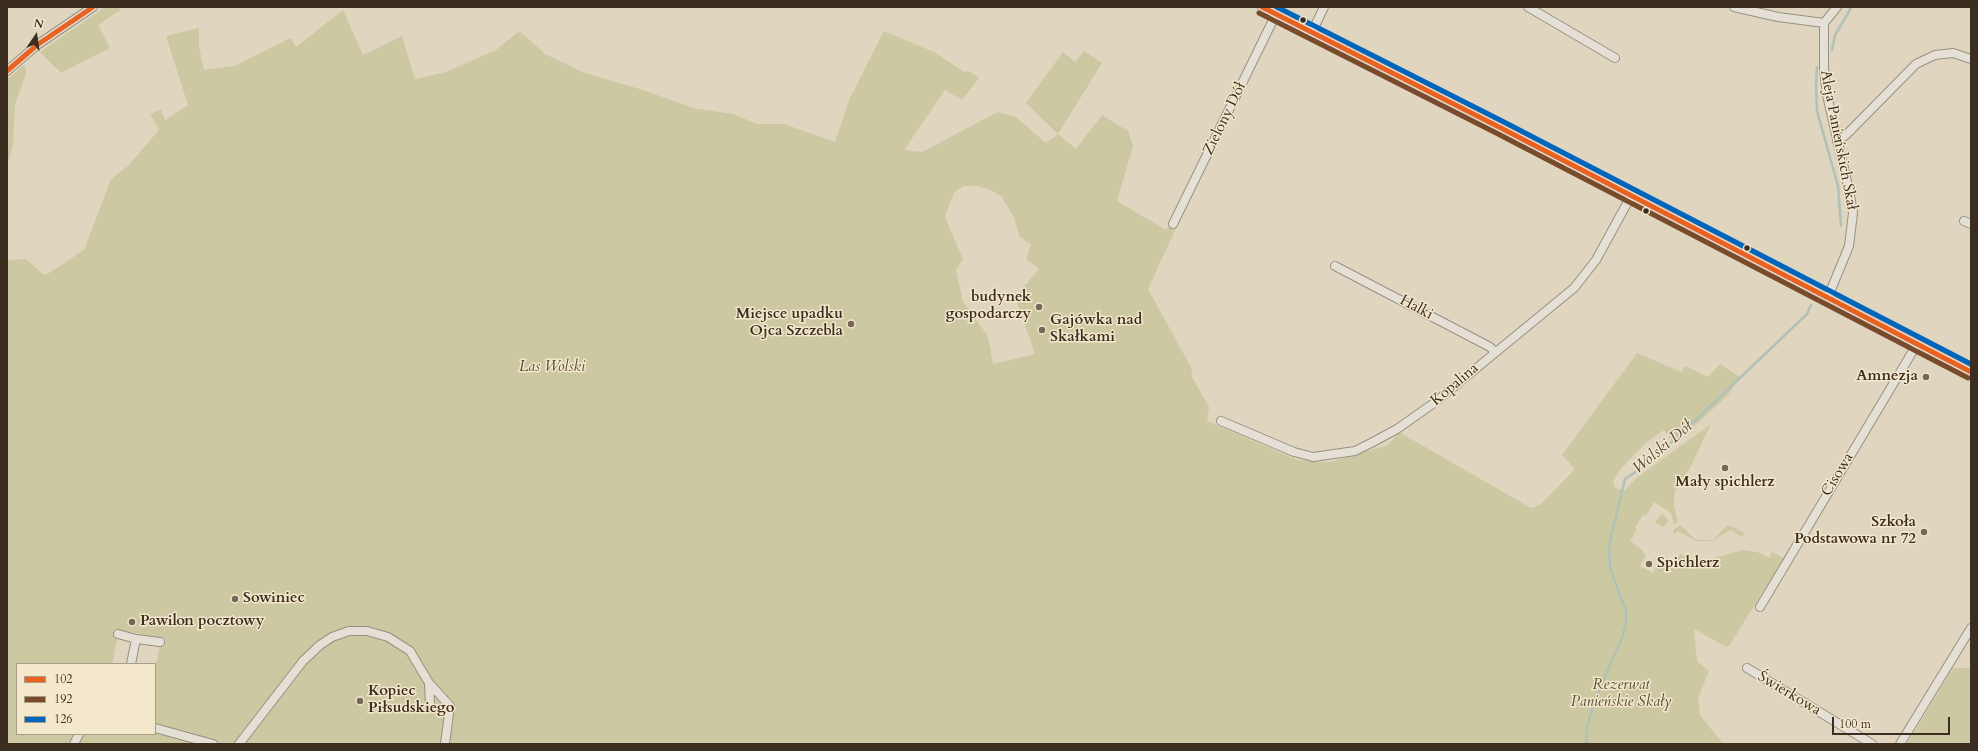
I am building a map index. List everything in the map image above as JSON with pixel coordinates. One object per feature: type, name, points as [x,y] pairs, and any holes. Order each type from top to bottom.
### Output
[{"type":"street","points":[[7,71],[37,45],[93,7]]},
{"type":"street","points":[[1262,7],[1632,196],[1971,372]]},
{"type":"street","points":[[1312,32],[1324,7]]},
{"type":"street","points":[[1528,7],[1615,58]]},
{"type":"street","points":[[1734,7],[1778,17],[1824,23],[1837,7]]},
{"type":"street","name":"Zielony Dół","points":[[1173,224],[1276,14]]},
{"type":"street","name":"Aleja Panieńskich Skał","points":[[1824,23],[1825,84],[1853,213],[1849,246],[1828,297]]},
{"type":"street","points":[[1838,141],[1846,136],[1916,64],[1935,55],[1953,53],[1971,59]]},
{"type":"street","name":"Kopalina","points":[[1221,421],[1294,452],[1313,457],[1355,451],[1397,429],[1434,403],[1561,300],[1581,281],[1596,260],[1632,196]]},
{"type":"street","name":"Halki","points":[[1335,266],[1490,347],[1495,352]]},
{"type":"street","name":"Cisowa","points":[[1760,607],[1917,344]]},
{"type":"street","points":[[1900,744],[1971,628]]},
{"type":"street","points":[[239,744],[308,655],[332,637],[349,632],[366,631],[388,637],[410,651],[429,683],[450,706],[444,744]]},
{"type":"street","points":[[118,634],[136,639],[160,642]]},
{"type":"street","points":[[131,663],[136,639]]},
{"type":"street","name":"Świerkowa","points":[[1747,668],[1872,744]]},
{"type":"street","points":[[429,683],[430,704]]},
{"type":"street","points":[[156,728],[213,744]]},
{"type":"street","points":[[74,744],[78,735]]},
{"type":"green space","points":[[105,7],[119,7],[120,10],[98,25],[110,48],[61,73],[40,52]]},
{"type":"green space","name":"Las Wolski","points":[[343,10],[363,55],[402,36],[415,79],[446,72],[496,50],[518,32],[523,34],[545,54],[585,73],[643,90],[693,108],[733,114],[757,124],[784,124],[835,142],[850,98],[884,31],[936,53],[964,72],[969,71],[979,78],[962,100],[945,90],[904,150],[922,152],[998,112],[1016,117],[1046,143],[1058,134],[1076,149],[1102,115],[1128,131],[1133,146],[1117,201],[1166,230],[1172,220],[1177,226],[1148,289],[1193,371],[1191,375],[1209,407],[1207,421],[1297,460],[1330,462],[1388,445],[1399,432],[1531,508],[1540,505],[1575,469],[1562,455],[1637,353],[1681,372],[1685,366],[1708,377],[1720,364],[1740,377],[1727,396],[1689,431],[1673,442],[1664,430],[1647,442],[1621,468],[1613,482],[1615,488],[1625,491],[1635,479],[1711,424],[1689,470],[1676,488],[1674,506],[1678,522],[1674,525],[1671,513],[1654,502],[1646,516],[1643,515],[1635,528],[1637,529],[1630,541],[1641,549],[1646,555],[1640,566],[1653,573],[1660,560],[1669,564],[1675,561],[1680,554],[1690,558],[1706,560],[1743,550],[1757,552],[1770,558],[1772,552],[1784,558],[1729,646],[1726,647],[1694,629],[1697,661],[1709,671],[1698,698],[1700,715],[1723,744],[7,744],[7,260],[26,259],[44,275],[84,250],[111,179],[128,166],[159,130],[150,114],[161,110],[165,120],[188,105],[166,36],[199,28],[199,47],[204,70],[234,66],[291,38],[296,47]],"holes":[[[963,186],[977,186],[991,190],[1002,197],[1015,220],[1019,236],[1031,245],[1026,259],[1039,269],[1015,297],[1035,354],[993,364],[988,336],[963,302],[956,270],[963,259],[945,217],[954,193]]]},
{"type":"green space","points":[[1084,51],[1102,63],[1058,134],[1026,103],[1063,52],[1075,62]]},
{"type":"green space","points":[[23,65],[26,68],[26,74],[15,104],[13,145],[7,167],[7,80]]},
{"type":"green space","points":[[1661,514],[1667,518],[1668,521],[1664,527],[1655,523]]},
{"type":"green space","points":[[1680,525],[1695,539],[1702,540],[1713,540],[1727,526],[1734,527],[1744,533],[1742,537],[1730,530],[1712,541],[1696,541],[1678,531],[1674,534],[1673,530]]},
{"type":"green space","points":[[1953,668],[1971,668],[1971,744],[1907,744]]},
{"type":"waterway","points":[[1832,50],[1835,35],[1851,8]]},
{"type":"waterway","points":[[1817,67],[1817,111],[1838,186],[1841,226]]},
{"type":"waterway","name":"Wolski Dół","points":[[1586,744],[1587,726],[1596,697],[1622,638],[1626,622],[1626,611],[1610,568],[1609,546],[1625,479],[1640,469],[1678,437],[1807,314],[1811,305]]},
{"type":"transit line","name":"102","points":[[7,71],[37,45],[93,7]]},
{"type":"transit line","name":"102","points":[[1262,7],[1501,128],[1971,372]]},
{"type":"transit line","name":"126","points":[[1277,7],[1504,122],[1971,364]]},
{"type":"transit line","name":"192","points":[[1259,13],[1498,134],[1968,378]]},
{"type":"place","name":"budynek gospodarczy","points":[[1039,307]]},
{"type":"place","name":"Miejsce upadku Ojca Szczebla","points":[[851,324]]},
{"type":"place","name":"Gajówka nad Skałkami","points":[[1042,330]]},
{"type":"place","name":"Amnezja","points":[[1926,377]]},
{"type":"place","name":"Mały spichlerz","points":[[1725,468]]},
{"type":"place","name":"Szkoła Podstawowa nr 72","points":[[1924,532]]},
{"type":"place","name":"Spichlerz","points":[[1649,564]]},
{"type":"place","name":"Sowiniec","points":[[235,599]]},
{"type":"place","name":"Pawilon pocztowy","points":[[132,622]]},
{"type":"place","name":"Kopiec Piłsudskiego","points":[[360,701]]},
{"type":"park label","name":"Rezerwat Panieńskie Skały","points":[[1621,694]]}]
